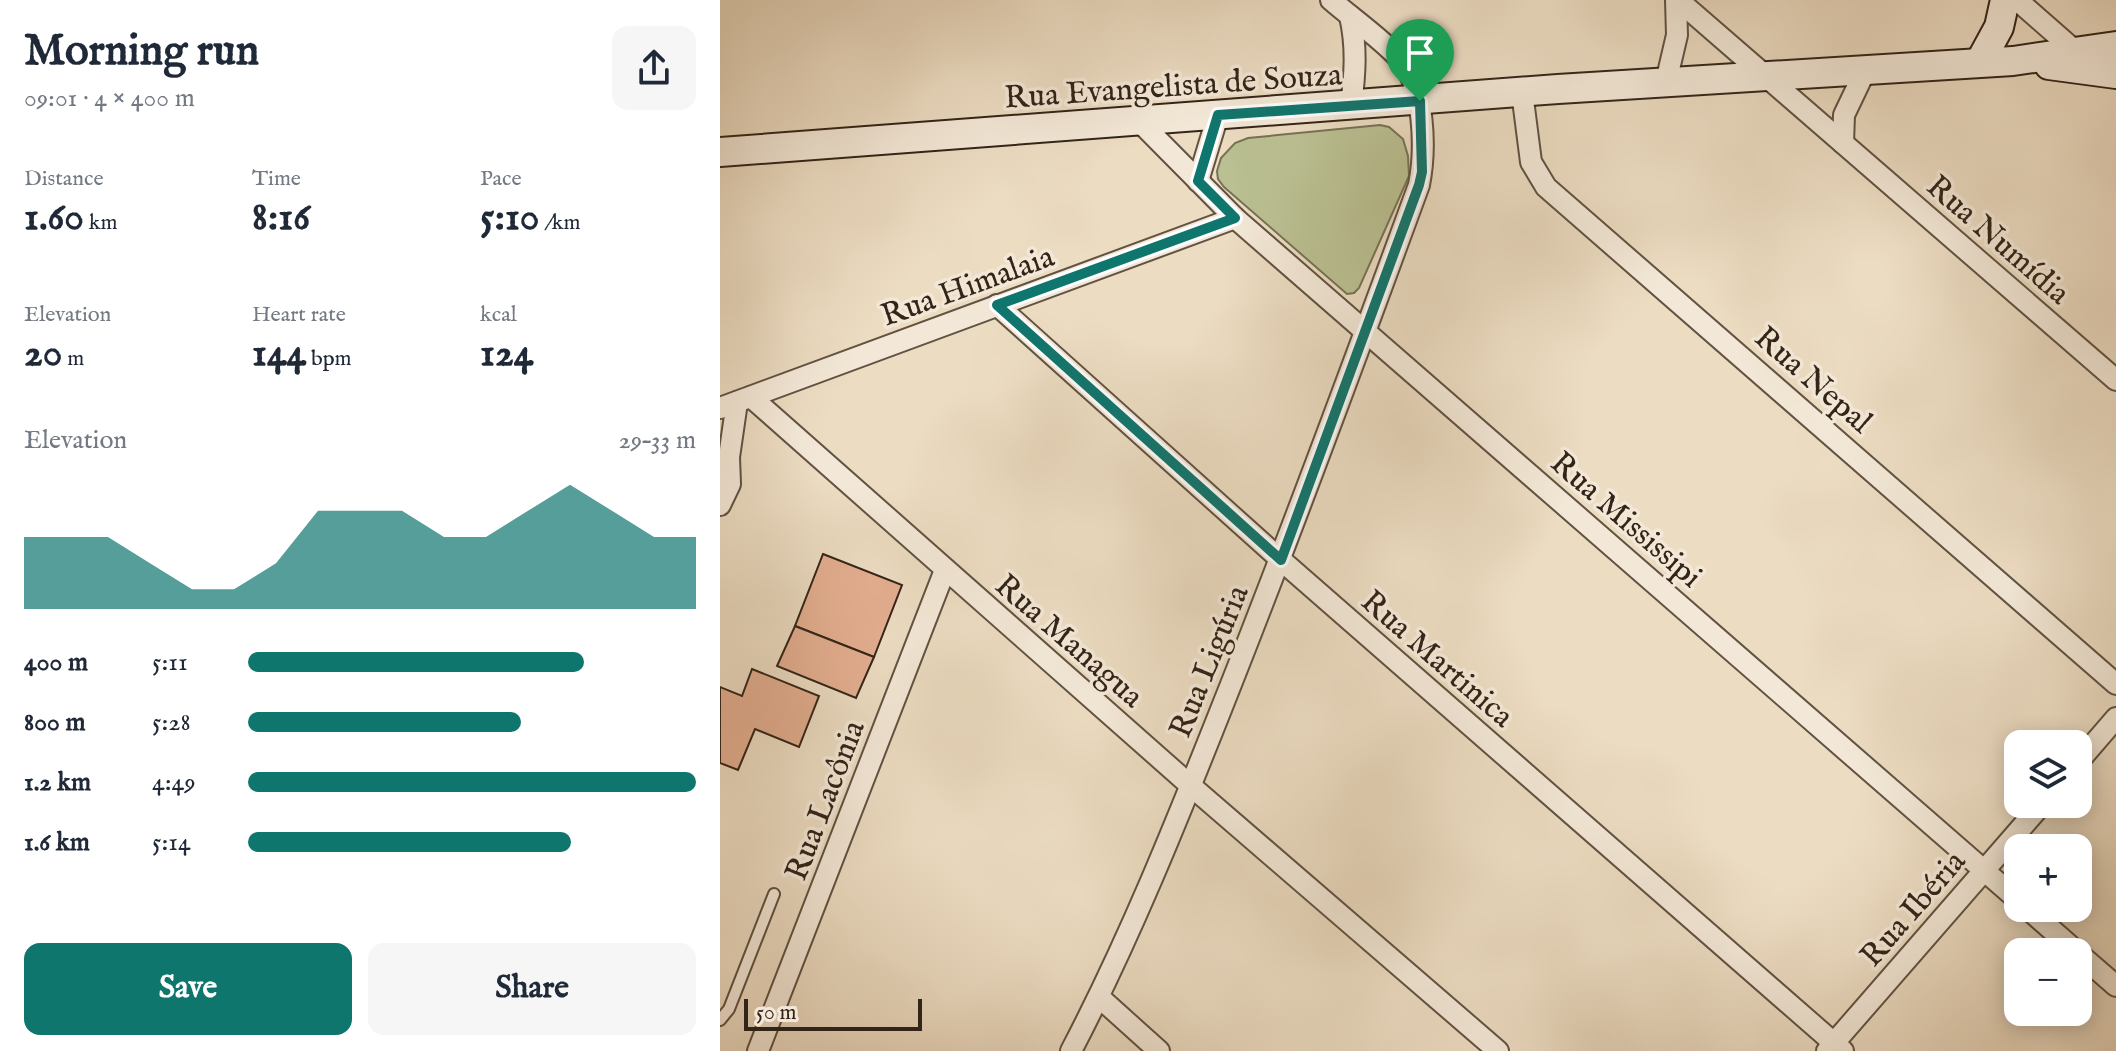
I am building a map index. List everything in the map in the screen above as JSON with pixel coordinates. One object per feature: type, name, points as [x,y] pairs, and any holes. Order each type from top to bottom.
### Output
[{"type":"main road","points":[[1980,62],[1999,27],[2005,0]]},
{"type":"main road","name":"Rua Evangelista de Souza","points":[[720,152],[1522,92],[2013,61],[2116,46]]},
{"type":"main road","name":"Rua Evangelista de Souza","points":[[2013,61],[2111,77]]},
{"type":"street","points":[[1331,0],[1399,59],[1420,101]]},
{"type":"street","points":[[1666,82],[1677,35],[1677,0]]},
{"type":"street","name":"Rua Numídia","points":[[1677,0],[2116,380]]},
{"type":"street","points":[[2017,0],[2076,52],[2111,77]]},
{"type":"street","points":[[1350,16],[1355,36],[1356,63],[1351,106]]},
{"type":"street","points":[[1843,143],[1844,115],[1866,69]]},
{"type":"street","name":"Rua Nepal","points":[[1522,92],[1531,162],[1546,187],[2116,684]]},
{"type":"street","name":"Rua Ligúria","points":[[1071,1051],[1099,997],[1191,786],[1281,560],[1419,185],[1422,172],[1420,101]]},
{"type":"street","points":[[1198,181],[1218,115]]},
{"type":"street","name":"Rua Mississipi","points":[[1139,121],[1235,218],[2004,888]]},
{"type":"street","name":"Rua Himalaia","points":[[736,402],[1235,218]]},
{"type":"street","name":"Rua Martinica","points":[[997,305],[1835,1048]]},
{"type":"street","points":[[720,505],[730,484],[729,457],[736,402]]},
{"type":"street","name":"Rua Managua","points":[[736,402],[945,570],[1498,1051]]},
{"type":"street","name":"Rua Lacônia","points":[[758,1051],[945,570]]},
{"type":"street","points":[[2092,746],[2116,718]]},
{"type":"street","name":"Rua Ibéria","points":[[1835,1048],[2030,818]]},
{"type":"street","points":[[2043,922],[2062,938]]},
{"type":"street","points":[[2092,965],[2116,986]]},
{"type":"street","points":[[1099,997],[1159,1051]]},
{"type":"lane","points":[[720,1020],[729,1009],[774,894]]},
{"type":"green space","points":[[1380,125],[1389,127],[1403,139],[1409,176],[1359,288],[1347,294],[1224,187],[1217,171],[1221,158],[1235,143],[1248,138]]},
{"type":"building","points":[[823,554],[902,585],[874,657],[795,626]]},
{"type":"building","points":[[795,626],[874,657],[856,698],[777,666]]},
{"type":"building","points":[[752,669],[819,696],[799,747],[755,729],[738,770],[720,763],[720,687],[742,696]]},
{"type":"route","points":[[1420,101],[1422,172],[1419,185],[1281,560],[997,305],[1235,218],[1198,181],[1218,115],[1420,101]]}]
